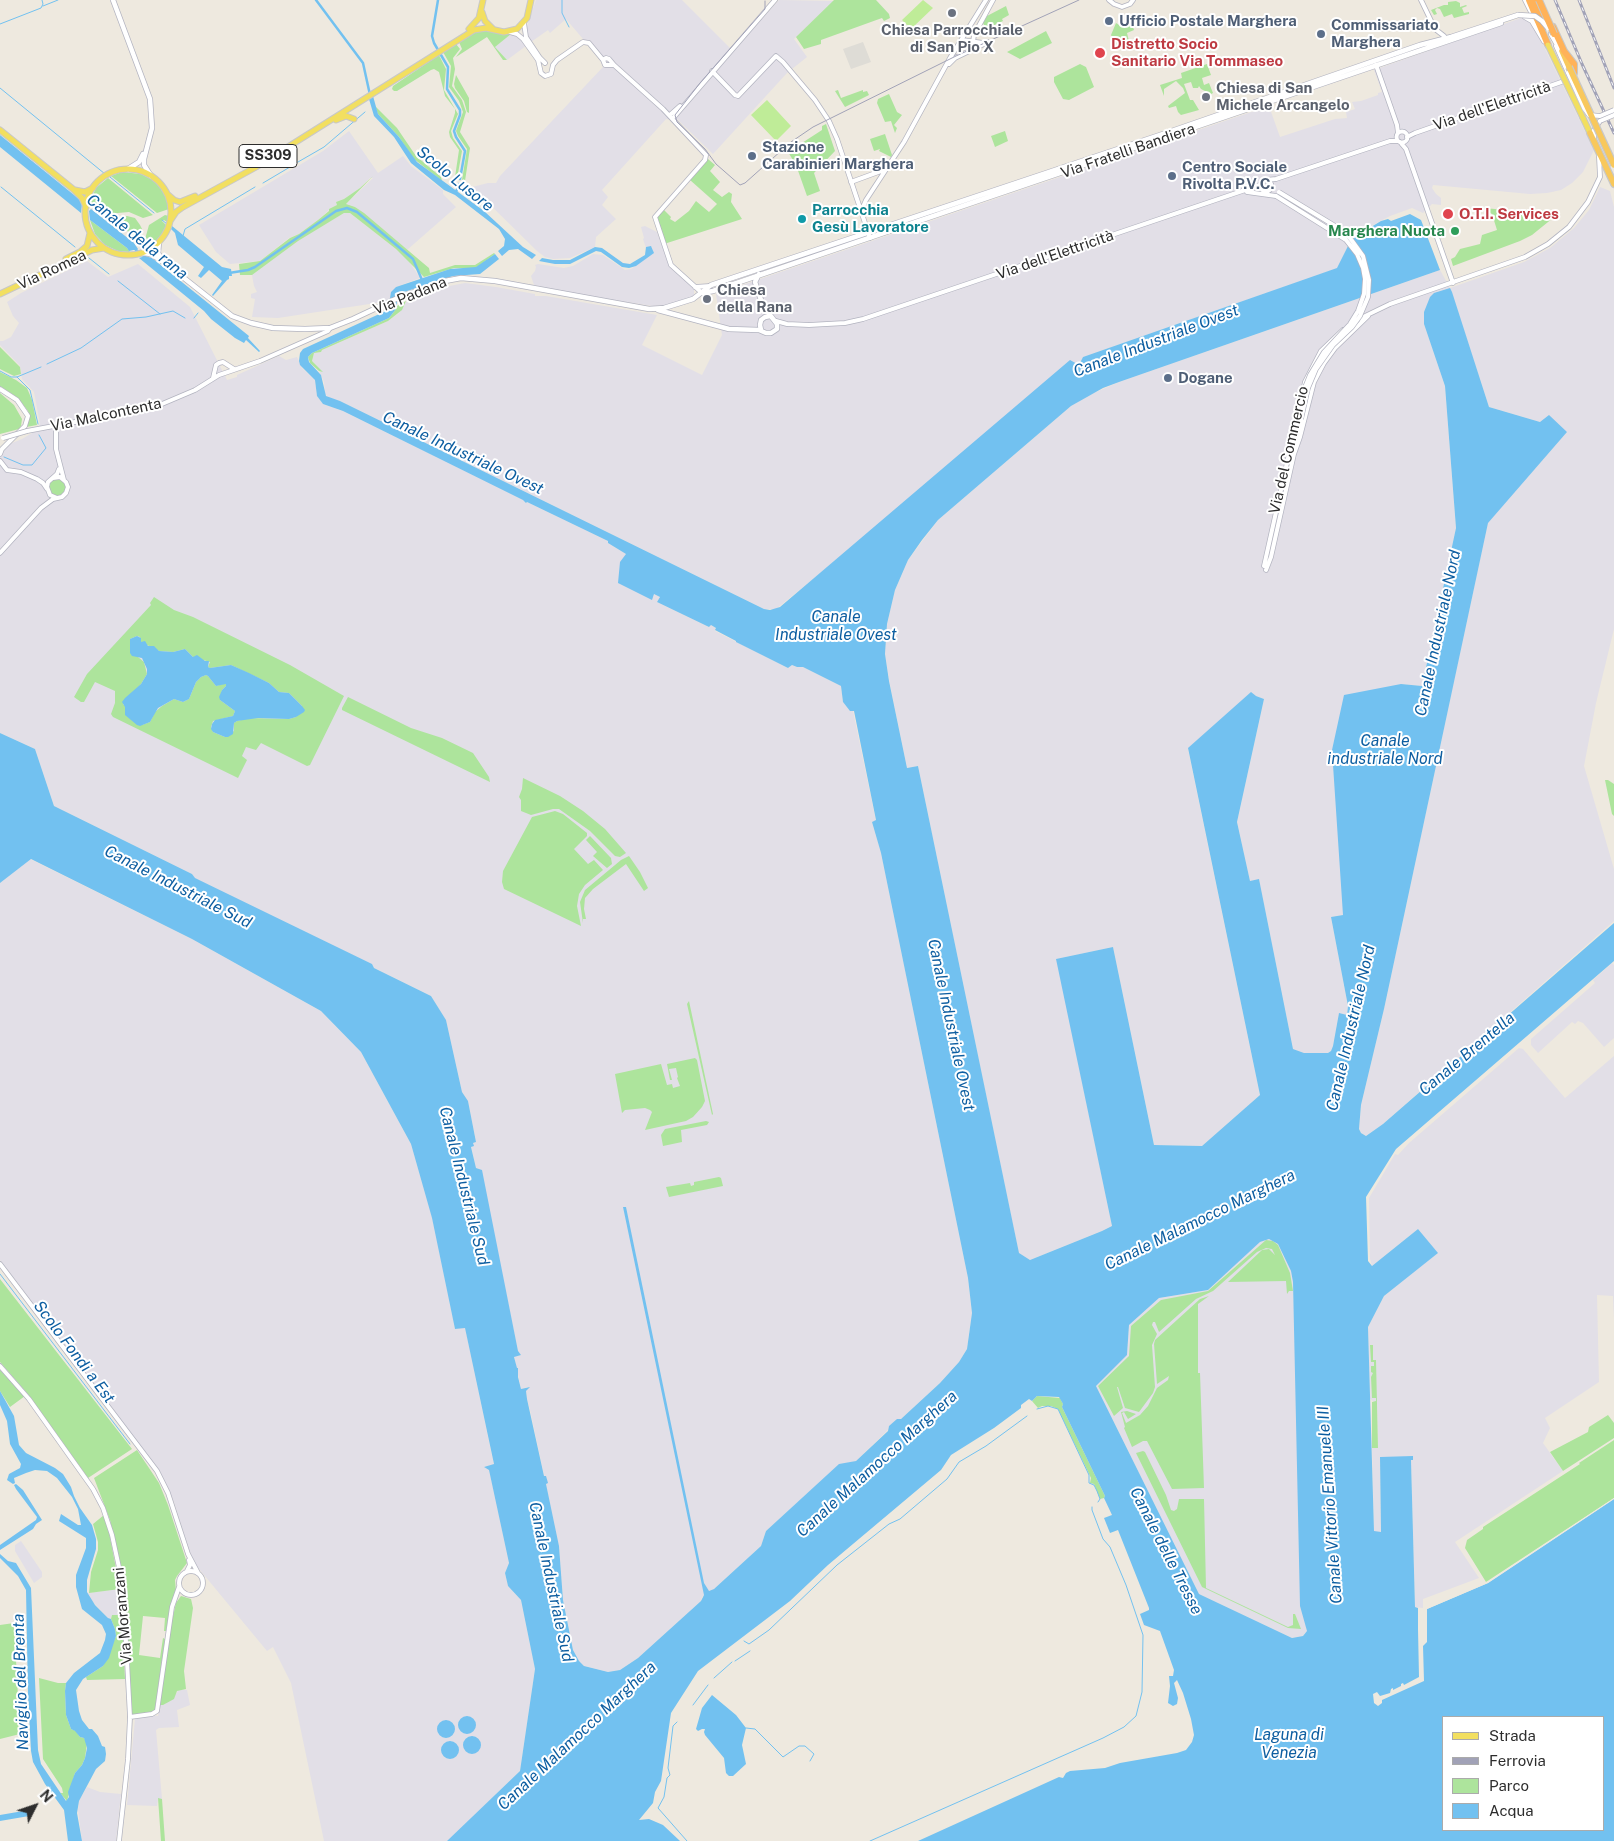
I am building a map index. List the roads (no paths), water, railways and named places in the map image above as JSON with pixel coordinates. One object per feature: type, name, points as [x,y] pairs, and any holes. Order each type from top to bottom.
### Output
[{"type":"highway","points":[[1527,0],[1548,45]]},
{"type":"highway","points":[[1535,0],[1542,15],[1552,24],[1564,50],[1574,64],[1571,71]]},
{"type":"highway","points":[[1539,0],[1614,165]]},
{"type":"highway","points":[[1590,133],[1614,184]]},
{"type":"main road","points":[[113,0],[146,87],[151,108],[152,128],[144,159],[144,165],[151,176]]},
{"type":"main road","points":[[483,0],[482,11],[485,21],[496,30]]},
{"type":"main road","points":[[510,32],[524,23],[528,16],[527,0]]},
{"type":"main road","points":[[528,7],[531,0]]},
{"type":"main road","name":"SS309","points":[[167,194],[180,202],[199,195],[249,168],[472,27],[477,22],[482,11]]},
{"type":"main road","name":"Via Fratelli Bandiera","points":[[1420,45],[1521,14],[1537,17],[1548,28],[1571,71]]},
{"type":"main road","name":"Via Fratelli Bandiera","points":[[702,293],[713,291],[869,235],[1375,63],[1520,17],[1532,20],[1548,45]]},
{"type":"main road","name":"SS309","points":[[442,47],[474,30],[483,28],[510,32]]},
{"type":"main road","name":"Via Fratelli Bandiera","points":[[1375,63],[1444,36],[1457,35]]},
{"type":"main road","points":[[1548,45],[1590,133]]},
{"type":"main road","name":"SS309","points":[[104,248],[116,253],[134,255],[143,253],[159,242],[176,212],[184,206],[240,177],[365,96]]},
{"type":"main road","points":[[128,170],[139,162],[144,153],[151,108]]},
{"type":"main road","points":[[298,140],[315,134],[343,116],[354,119]]},
{"type":"main road","points":[[0,130],[73,189],[82,198],[86,207]]},
{"type":"main road","points":[[104,248],[90,232],[86,217],[86,207],[89,195],[109,174],[137,170],[151,176],[161,184],[167,194],[171,208],[170,221]]},
{"type":"main road","points":[[73,189],[85,192],[94,188]]},
{"type":"main road","name":"Via Romea","points":[[0,292],[80,252],[88,244],[90,232]]},
{"type":"main road","name":"Via Fratelli Bandiera","points":[[702,293],[711,285],[869,235]]},
{"type":"main road","points":[[159,242],[158,253],[165,263]]},
{"type":"main road","name":"Via Romea","points":[[0,292],[92,250],[104,248]]},
{"type":"main road","name":"Via Padana","points":[[143,253],[151,254],[165,263],[222,310],[240,320],[273,328],[330,328],[353,320],[400,297],[450,279],[467,278],[495,281],[649,309],[664,308],[693,299],[702,293]]},
{"type":"main road","points":[[756,282],[759,274]]},
{"type":"main road","points":[[649,309],[677,314],[729,329],[761,330],[771,334],[776,329],[776,321],[763,306],[756,282],[751,277]]},
{"type":"main road","points":[[711,285],[710,289],[713,291]]},
{"type":"main road","points":[[761,330],[763,306]]},
{"type":"main road","points":[[746,329],[756,326],[761,320],[770,316]]},
{"type":"street","points":[[671,116],[775,0]]},
{"type":"street","points":[[862,216],[862,209],[866,200],[890,164],[950,58],[986,0]]},
{"type":"street","points":[[976,48],[973,42],[974,34],[993,0]]},
{"type":"street","points":[[1109,0],[1121,7],[1129,5],[1133,0]]},
{"type":"street","points":[[1421,0],[1435,29],[1444,36]]},
{"type":"street","points":[[524,23],[526,37],[540,58],[545,63],[550,64],[552,68]]},
{"type":"street","points":[[1548,28],[1571,71],[1586,113],[1591,116],[1600,116]]},
{"type":"street","points":[[510,32],[517,34],[523,39],[540,66],[540,73],[545,76],[551,74],[557,60],[580,43],[589,43],[600,56],[604,59],[608,58],[611,64],[671,116],[677,125],[704,151],[706,158],[661,208],[655,220],[670,265],[702,293]]},
{"type":"street","points":[[1554,34],[1558,46]]},
{"type":"street","points":[[946,67],[960,56],[988,42],[981,44],[962,40]]},
{"type":"street","points":[[958,46],[957,50],[960,56]]},
{"type":"street","points":[[712,71],[738,96],[776,56],[804,87],[827,118],[836,138],[869,235]]},
{"type":"street","points":[[540,66],[545,63]]},
{"type":"street","points":[[1375,63],[1398,125],[1399,137],[1405,148],[1453,283]]},
{"type":"street","name":"Via dell'Elettricità","points":[[1399,137],[1406,139],[1415,133],[1567,80],[1571,71]]},
{"type":"street","points":[[1588,123],[1591,119],[1614,110]]},
{"type":"street","points":[[1588,123],[1593,124],[1614,115]]},
{"type":"street","points":[[1583,118],[1588,123],[1590,133]]},
{"type":"street","points":[[1600,121],[1594,129],[1594,135],[1614,178]]},
{"type":"street","points":[[1278,194],[1264,192],[1260,187],[1263,181],[1276,179],[1406,134],[1405,148]]},
{"type":"street","name":"Via del Commercio","points":[[1266,570],[1271,557],[1292,454],[1301,394],[1306,377],[1315,360],[1332,338],[1349,325],[1380,308],[1525,257],[1544,247],[1569,227],[1583,210],[1594,191],[1600,177],[1598,150]]},
{"type":"street","points":[[851,182],[881,171],[890,164]]},
{"type":"street","points":[[1600,177],[1604,171],[1609,173]]},
{"type":"street","points":[[1268,192],[1276,179]]},
{"type":"street","points":[[1266,180],[1278,194],[1346,240],[1357,254],[1364,275],[1364,294],[1359,308],[1350,324],[1329,345],[1315,364],[1304,390],[1292,454]]},
{"type":"street","name":"Via dell'Elettricità","points":[[787,324],[856,321],[1260,187]]},
{"type":"street","points":[[1224,198],[1250,192],[1278,194]]},
{"type":"street","name":"Via Fratelli Bandiera","points":[[695,287],[711,285]]},
{"type":"street","points":[[693,299],[696,293],[695,287]]},
{"type":"street","name":"Via del Commercio","points":[[1264,566],[1292,454],[1300,437],[1311,390],[1324,363],[1340,342],[1361,321],[1380,308]]},
{"type":"street","points":[[776,321],[787,324]]},
{"type":"street","points":[[776,329],[787,324]]},
{"type":"street","name":"Via Malcontenta","points":[[2,438],[155,407],[195,390],[224,373],[319,335],[330,328]]},
{"type":"street","points":[[209,382],[214,376],[218,363],[222,362],[232,369],[240,368]]},
{"type":"street","points":[[216,369],[218,373],[224,373],[228,368],[226,364]]},
{"type":"street","points":[[0,389],[12,396],[26,411],[27,420],[2,449],[0,454]]},
{"type":"street","points":[[41,508],[66,492],[68,487],[62,475],[56,446],[56,426]]},
{"type":"street","points":[[0,461],[7,470],[21,472],[38,479],[43,483],[51,496],[58,498]]},
{"type":"street","points":[[0,553],[41,508],[47,499],[47,483],[59,471],[60,464]]},
{"type":"street","points":[[38,479],[60,478],[66,482]]},
{"type":"street","points":[[0,1265],[142,1452],[158,1477],[168,1498],[190,1563],[187,1571],[180,1579],[177,1596],[172,1607],[156,1711],[152,1714],[130,1718]]},
{"type":"street","points":[[0,1265],[157,1472],[168,1493],[188,1554],[203,1580],[202,1589],[195,1595],[177,1596]]},
{"type":"street","name":"Via Moranzani","points":[[0,1366],[29,1399],[82,1473],[101,1502],[108,1518],[123,1586],[130,1718],[128,1759],[119,1841]]},
{"type":"street","points":[[187,1571],[198,1573]]},
{"type":"street","points":[[179,1587],[186,1594]]},
{"type":"water","points":[[373,96],[378,114],[399,137],[417,162],[484,211],[523,247],[536,255],[532,259],[518,249],[509,250],[502,256],[498,251],[504,246],[505,239],[499,229],[455,195],[444,190],[411,163],[394,137],[374,116],[369,99]]},
{"type":"water","points":[[0,135],[79,199],[82,204],[81,213],[0,147]]},
{"type":"water","points":[[91,209],[134,243],[138,249],[129,251],[90,220],[89,211]]},
{"type":"water","points":[[1410,214],[1421,220],[1440,270],[1119,382],[1103,388],[1071,406],[938,520],[922,540],[908,560],[895,590],[887,624],[885,654],[907,768],[918,766],[1019,1253],[1030,1260],[1112,1226],[1056,959],[1113,947],[1154,1145],[1202,1146],[1260,1095],[1188,748],[1251,692],[1264,699],[1237,822],[1250,881],[1259,879],[1293,1049],[1304,1053],[1328,1053],[1333,1046],[1339,1013],[1347,1015],[1348,1006],[1331,917],[1343,915],[1332,750],[1344,695],[1401,684],[1422,686],[1456,528],[1445,386],[1424,324],[1424,312],[1430,297],[1434,293],[1450,288],[1452,292],[1489,407],[1540,422],[1549,415],[1567,432],[1488,523],[1384,1009],[1361,1105],[1359,1129],[1361,1133],[1366,1136],[1383,1124],[1614,923],[1614,961],[1396,1149],[1366,1197],[1368,1261],[1372,1266],[1418,1229],[1438,1253],[1384,1296],[1368,1327],[1374,1531],[1381,1532],[1380,1457],[1413,1456],[1413,1460],[1411,1460],[1415,1607],[1418,1608],[1419,1677],[1404,1685],[1403,1683],[1401,1684],[1401,1686],[1393,1690],[1393,1688],[1391,1689],[1390,1693],[1380,1696],[1377,1692],[1373,1694],[1374,1703],[1378,1706],[1382,1703],[1382,1700],[1424,1681],[1423,1646],[1427,1642],[1427,1609],[1488,1583],[1614,1499],[1614,1841],[918,1841],[1059,1777],[1063,1778],[1070,1771],[1105,1768],[1120,1763],[1186,1750],[1192,1742],[1194,1735],[1183,1693],[1177,1680],[1174,1683],[1178,1698],[1177,1704],[1173,1706],[1168,1703],[1169,1676],[1173,1676],[1174,1670],[1160,1631],[1144,1625],[1140,1614],[1149,1610],[1149,1608],[1118,1530],[1110,1533],[1104,1518],[1112,1515],[1104,1498],[1105,1496],[1062,1407],[1063,1404],[1059,1397],[1037,1396],[1032,1401],[1029,1399],[1021,1405],[1021,1408],[994,1428],[951,1455],[941,1470],[828,1565],[790,1601],[698,1671],[671,1713],[661,1781],[655,1792],[653,1803],[639,1820],[649,1819],[663,1825],[680,1841],[447,1841],[520,1771],[535,1669],[521,1600],[508,1586],[505,1573],[509,1563],[489,1470],[484,1467],[494,1464],[465,1328],[455,1329],[432,1218],[411,1144],[361,1052],[321,1011],[192,939],[31,859],[0,883],[0,733],[35,749],[54,806],[192,874],[195,878],[372,964],[374,968],[431,996],[446,1020],[462,1092],[468,1101],[476,1142],[471,1147],[476,1168],[482,1170],[518,1351],[521,1355],[514,1357],[518,1368],[518,1377],[521,1389],[530,1387],[526,1391],[527,1399],[544,1476],[546,1476],[548,1483],[546,1484],[559,1546],[563,1600],[573,1650],[584,1666],[608,1672],[620,1670],[638,1658],[701,1601],[704,1595],[623,1207],[626,1207],[704,1583],[709,1591],[714,1589],[761,1546],[766,1531],[839,1464],[856,1461],[888,1431],[889,1426],[897,1419],[901,1419],[940,1383],[959,1362],[967,1349],[972,1313],[968,1278],[881,853],[872,822],[876,820],[854,711],[850,711],[843,702],[841,686],[803,667],[792,665],[788,668],[736,642],[715,630],[716,628],[711,625],[709,627],[657,602],[660,597],[654,594],[652,600],[618,583],[620,562],[626,554],[608,543],[608,541],[526,503],[343,411],[323,404],[317,396],[315,380],[300,365],[300,353],[303,349],[388,310],[391,292],[396,287],[450,269],[476,267],[495,254],[499,259],[480,274],[453,276],[398,294],[396,309],[389,318],[312,353],[308,357],[309,362],[321,375],[326,396],[340,401],[764,609],[770,610],[780,607],[1070,360],[1079,365],[1083,357],[1337,268],[1349,244],[1356,236],[1381,221],[1388,219],[1391,221]],"holes":[[[1269,1239],[1278,1244],[1291,1271],[1293,1282],[1300,1606],[1307,1631],[1303,1636],[1292,1638],[1199,1594],[1096,1386],[1127,1355],[1129,1325],[1159,1298],[1208,1290],[1260,1242]]]},
{"type":"water","points":[[172,226],[222,267],[231,269],[232,276],[229,276],[229,279],[213,296],[222,281],[209,270],[201,278],[198,276],[204,267],[178,245],[175,233],[171,229]]},
{"type":"water","points":[[651,246],[654,253],[636,266],[629,268],[622,267],[601,252],[596,251],[570,264],[539,261],[542,258],[570,260],[595,247],[602,248],[623,263],[630,264],[645,255],[646,247]]},
{"type":"water","points":[[145,256],[152,258],[249,336],[248,338],[260,351],[246,340],[244,343],[235,338],[211,319],[204,311],[139,258]]},
{"type":"water","points":[[137,636],[141,638],[141,642],[145,641],[148,646],[154,646],[159,651],[173,652],[185,649],[193,657],[197,655],[205,661],[209,661],[208,667],[210,668],[231,665],[269,683],[279,692],[289,693],[305,710],[296,717],[289,719],[258,718],[237,721],[234,723],[233,734],[225,737],[213,732],[211,729],[212,724],[215,720],[233,716],[235,711],[220,700],[219,697],[226,684],[216,686],[206,675],[196,682],[189,699],[183,702],[174,699],[158,708],[150,722],[140,726],[137,725],[125,715],[125,707],[122,702],[141,684],[147,674],[142,658],[132,656],[130,653],[130,639]]},
{"type":"water","points":[[0,1391],[14,1416],[19,1445],[26,1453],[63,1474],[80,1508],[92,1525],[96,1539],[96,1549],[87,1580],[87,1592],[95,1605],[111,1619],[115,1629],[116,1636],[109,1658],[103,1666],[83,1679],[76,1690],[82,1720],[98,1736],[102,1746],[105,1747],[106,1754],[105,1761],[96,1769],[79,1801],[77,1813],[82,1841],[68,1841],[64,1810],[45,1784],[33,1762],[28,1695],[26,1590],[18,1576],[0,1558],[0,1554],[8,1561],[16,1563],[31,1588],[38,1750],[41,1764],[66,1801],[69,1797],[68,1792],[75,1773],[82,1765],[87,1748],[84,1738],[71,1729],[66,1715],[66,1683],[74,1673],[100,1653],[106,1634],[102,1625],[82,1609],[76,1587],[76,1575],[86,1548],[86,1538],[59,1521],[61,1514],[81,1525],[78,1509],[72,1497],[57,1478],[47,1471],[35,1470],[26,1473],[14,1478],[15,1483],[13,1484],[7,1480],[9,1474],[20,1468],[21,1464],[10,1444],[7,1421],[0,1405]]},
{"type":"water","points":[[16,1484],[23,1490],[42,1520],[33,1529],[0,1550],[0,1545],[36,1520],[37,1517],[16,1489],[14,1485]]},
{"type":"water","points":[[712,1695],[736,1715],[746,1728],[742,1745],[746,1764],[733,1776],[729,1776],[726,1773],[724,1758],[705,1735],[705,1729],[698,1731],[696,1729],[702,1708]]},
{"type":"water","points":[[467,1716],[473,1719],[476,1725],[473,1731],[467,1734],[461,1731],[458,1725],[461,1719]]},
{"type":"water","points":[[446,1720],[452,1723],[455,1729],[452,1735],[446,1738],[440,1735],[437,1729],[440,1723]]},
{"type":"water","points":[[472,1736],[478,1739],[481,1745],[478,1751],[472,1754],[466,1751],[463,1745],[466,1739]]},
{"type":"water","points":[[450,1741],[456,1744],[459,1750],[456,1756],[450,1759],[444,1756],[441,1750],[444,1744]]},
{"type":"water","points":[[29,1810],[31,1814],[29,1816],[0,1821],[0,1815]]},
{"type":"waterway","points":[[0,24],[41,8],[42,0]]},
{"type":"waterway","points":[[43,6],[58,0]]},
{"type":"waterway","name":"Scolo Lusore","points":[[316,0],[363,63],[370,95]]},
{"type":"waterway","points":[[438,0],[432,36],[448,67],[447,89],[460,110],[454,131],[465,151],[460,179]]},
{"type":"waterway","points":[[562,0],[562,13],[569,27]]},
{"type":"waterway","points":[[0,88],[105,174]]},
{"type":"waterway","points":[[298,162],[324,147],[365,112]]},
{"type":"waterway","points":[[263,183],[290,167]]},
{"type":"waterway","points":[[110,177],[154,213]]},
{"type":"waterway","points":[[456,192],[459,184]]},
{"type":"waterway","points":[[1,187],[75,247]]},
{"type":"waterway","points":[[183,236],[185,229],[255,187]]},
{"type":"waterway","points":[[229,273],[255,267],[336,211],[347,208],[357,212],[413,259],[422,280]]},
{"type":"waterway","points":[[162,220],[167,224]]},
{"type":"waterway","name":"Canale della rana","points":[[135,249],[146,258]]},
{"type":"waterway","points":[[89,258],[109,274]]},
{"type":"waterway","points":[[118,281],[160,314]]},
{"type":"waterway","points":[[47,364],[81,348],[122,319],[146,317],[173,311],[185,318]]},
{"type":"waterway","points":[[194,318],[198,313]]},
{"type":"waterway","name":"Scolo Fondi a Est","points":[[0,371],[11,377],[17,377],[41,367]]},
{"type":"waterway","name":"Scolo Fondi a Est","points":[[17,377],[30,390],[38,424]]},
{"type":"waterway","name":"Scolo Fondi a Est","points":[[4,457],[23,465],[32,465],[46,448],[39,435]]},
{"type":"waterway","name":"Scolo Fondi a Est","points":[[0,1274],[130,1444]]},
{"type":"waterway","points":[[1037,1409],[1048,1406],[1058,1409],[1089,1475],[1089,1483],[1094,1485],[1097,1491],[1100,1499],[1098,1502]]},
{"type":"waterway","points":[[744,1641],[749,1644],[769,1630],[837,1565],[889,1524],[900,1519],[947,1479],[959,1462],[986,1446],[1027,1416]]},
{"type":"waterway","points":[[870,1841],[1103,1738],[1124,1727],[1136,1716],[1142,1692],[1143,1635],[1126,1585],[1110,1547],[1103,1539],[1092,1507]]},
{"type":"waterway","points":[[735,1661],[750,1651]]},
{"type":"waterway","points":[[714,1678],[732,1662]]},
{"type":"waterway","points":[[693,1705],[708,1685]]},
{"type":"waterway","points":[[677,1722],[673,1726],[668,1768],[670,1775],[667,1778],[664,1797],[658,1808],[687,1841]]},
{"type":"waterway","points":[[746,1728],[755,1729],[783,1757],[799,1746],[805,1746],[814,1754],[810,1761]]},
{"type":"tram line","points":[[765,1],[765,9],[700,83],[675,115],[677,122],[705,149],[716,164],[740,185],[745,183],[791,142],[813,127],[956,56],[1079,0]]},
{"type":"railway","points":[[1555,0],[1614,133]]},
{"type":"railway","points":[[1579,0],[1614,88]]},
{"type":"place","name":"Chiesa Parrocchiale di San Pio X","points":[[952,13]]},
{"type":"place","name":"Ufficio Postale Marghera","points":[[1109,21]]},
{"type":"place","name":"Commissariato Marghera","points":[[1321,34]]},
{"type":"place","name":"Distretto Socio Sanitario Via Tommaseo","points":[[1100,53]]},
{"type":"place","name":"Chiesa di San Michele Arcangelo","points":[[1206,97]]},
{"type":"place","name":"Stazione Carabinieri Marghera","points":[[752,156]]},
{"type":"place","name":"Centro Sociale Rivolta P.V.C.","points":[[1172,176]]},
{"type":"place","name":"O.T.I. Services","points":[[1448,214]]},
{"type":"place","name":"Parrocchia Gesù Lavoratore","points":[[802,219]]},
{"type":"place","name":"Marghera Nuota","points":[[1455,231]]},
{"type":"place","name":"Chiesa della Rana","points":[[707,299]]},
{"type":"place","name":"Dogane","points":[[1168,378]]},
{"type":"water label","name":"Canale Industriale Ovest","points":[[1156,341]]},
{"type":"water label","name":"Canale Industriale Ovest","points":[[463,453]]},
{"type":"water label","name":"Canale Industriale Ovest","points":[[836,626]]},
{"type":"water label","name":"Canale Industriale Nord","points":[[1438,633]]},
{"type":"water label","name":"Canale industriale Nord","points":[[1385,750]]},
{"type":"water label","name":"Canale Industriale Sud","points":[[178,887]]},
{"type":"water label","name":"Canale Industriale Ovest","points":[[951,1025]]},
{"type":"water label","name":"Canale Industriale Nord","points":[[1351,1028]]},
{"type":"water label","name":"Canale Brentella","points":[[1467,1054]]},
{"type":"water label","name":"Canale Industriale Sud","points":[[464,1186]]},
{"type":"water label","name":"Canale Malamocco Marghera","points":[[1200,1220]]},
{"type":"water label","name":"Canale Malamocco Marghera","points":[[877,1464]]},
{"type":"water label","name":"Canale Vittorio Emanuele III","points":[[1330,1505]]},
{"type":"water label","name":"Canale delle Tresse","points":[[1166,1551]]},
{"type":"water label","name":"Canale Industriale Sud","points":[[551,1582]]},
{"type":"water label","name":"Naviglio del Brenta","points":[[21,1682]]},
{"type":"water label","name":"Canale Malamocco Marghera","points":[[577,1736]]},
{"type":"water label","name":"Laguna di Venezia","points":[[1289,1744]]}]
